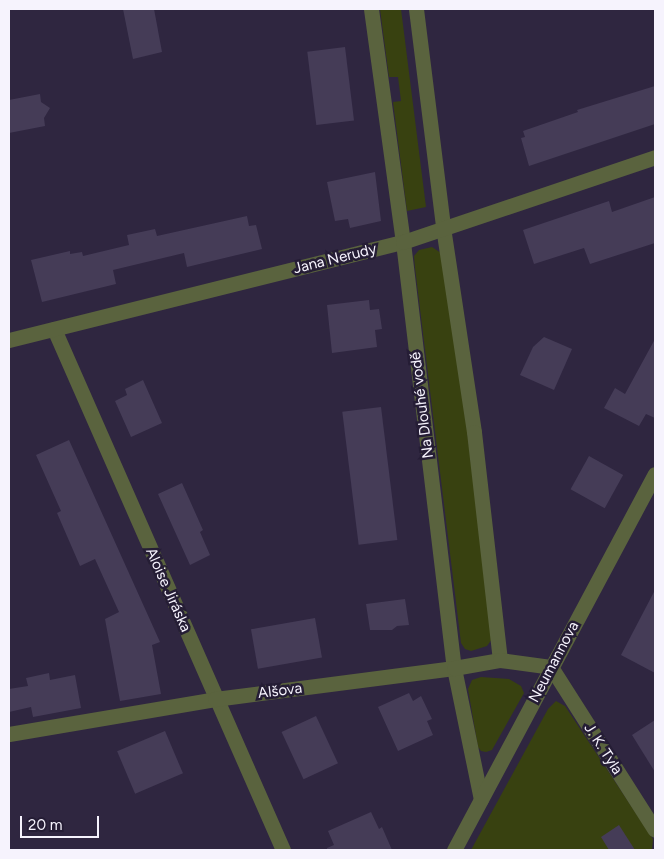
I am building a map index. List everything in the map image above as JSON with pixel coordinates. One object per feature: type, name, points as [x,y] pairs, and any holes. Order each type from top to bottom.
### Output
[{"type":"street","name":"Na Dlouhé vodě","points":[[371,9],[403,242],[454,668],[481,799]]},
{"type":"street","points":[[416,9],[444,227],[474,432],[500,660]]},
{"type":"street","name":"Jana Nerudy","points":[[9,340],[403,242],[655,157]]},
{"type":"street","name":"Aloise Jiráska","points":[[54,330],[215,699],[284,850]]},
{"type":"street","name":"Neumannova","points":[[454,850],[655,474]]},
{"type":"street","name":"Alšova","points":[[9,734],[215,699],[454,668],[500,660],[551,667]]},
{"type":"street","name":"J. K. Tyla","points":[[551,667],[655,830]]},
{"type":"green space","points":[[380,9],[401,9],[426,207],[407,211],[393,102],[401,101],[398,77],[389,77]]},
{"type":"green space","points":[[432,247],[441,253],[467,429],[492,639],[487,646],[471,651],[465,649],[461,643],[415,268],[414,256],[419,250]]},
{"type":"green space","points":[[481,677],[509,679],[521,686],[524,693],[492,750],[486,752],[481,751],[478,747],[468,689],[472,680]]},
{"type":"green space","points":[[556,701],[565,706],[653,839],[652,850],[471,850],[548,709]]},
{"type":"building","points":[[123,9],[154,9],[162,52],[133,59]]},
{"type":"building","points":[[345,47],[354,120],[316,125],[307,52]]},
{"type":"building","points":[[655,86],[655,124],[529,166],[521,138],[525,137],[523,131],[578,112],[577,110]]},
{"type":"building","points":[[40,94],[41,102],[50,108],[44,118],[45,126],[9,133],[9,100]]},
{"type":"building","points":[[375,172],[381,221],[350,228],[348,219],[335,221],[327,182]]},
{"type":"building","points":[[655,197],[655,243],[590,264],[584,248],[534,264],[523,230],[609,201],[612,212]]},
{"type":"building","points":[[247,216],[249,226],[256,225],[262,249],[187,267],[184,253],[113,270],[116,284],[42,302],[31,260],[70,251],[70,254],[82,252],[83,256],[129,245],[127,235],[155,229],[157,236]]},
{"type":"building","points":[[369,300],[370,310],[379,309],[382,329],[375,330],[377,347],[332,353],[327,305]]},
{"type":"building","points":[[544,337],[572,349],[554,390],[520,375],[533,347]]},
{"type":"building","points":[[655,339],[655,418],[646,414],[639,426],[604,408],[615,388],[625,394]]},
{"type":"building","points":[[143,380],[162,423],[131,437],[115,401],[127,395],[125,389]]},
{"type":"building","points":[[381,407],[397,540],[359,545],[342,412]]},
{"type":"building","points":[[69,440],[160,642],[152,645],[161,694],[120,701],[105,619],[119,612],[95,559],[80,566],[57,513],[61,511],[36,455]]},
{"type":"building","points":[[589,456],[623,475],[605,508],[571,489]]},
{"type":"building","points":[[182,483],[203,530],[200,532],[210,555],[190,565],[158,494]]},
{"type":"building","points":[[655,590],[655,673],[621,655]]},
{"type":"building","points":[[405,599],[409,625],[397,626],[392,630],[370,630],[366,604]]},
{"type":"building","points":[[315,618],[322,657],[258,669],[251,629]]},
{"type":"building","points":[[49,673],[50,680],[75,675],[81,708],[33,717],[31,707],[9,712],[9,689],[28,686],[26,678]]},
{"type":"building","points":[[409,693],[413,701],[421,696],[432,719],[427,721],[433,735],[398,751],[378,707]]},
{"type":"building","points":[[316,716],[338,763],[304,779],[282,732]]},
{"type":"building","points":[[655,720],[655,772],[632,735]]},
{"type":"building","points":[[165,731],[183,773],[135,794],[117,751]]},
{"type":"building","points":[[371,812],[379,829],[382,827],[392,850],[327,850],[327,848],[334,845],[328,831]]},
{"type":"building","points":[[619,825],[635,850],[609,850],[601,837]]}]
